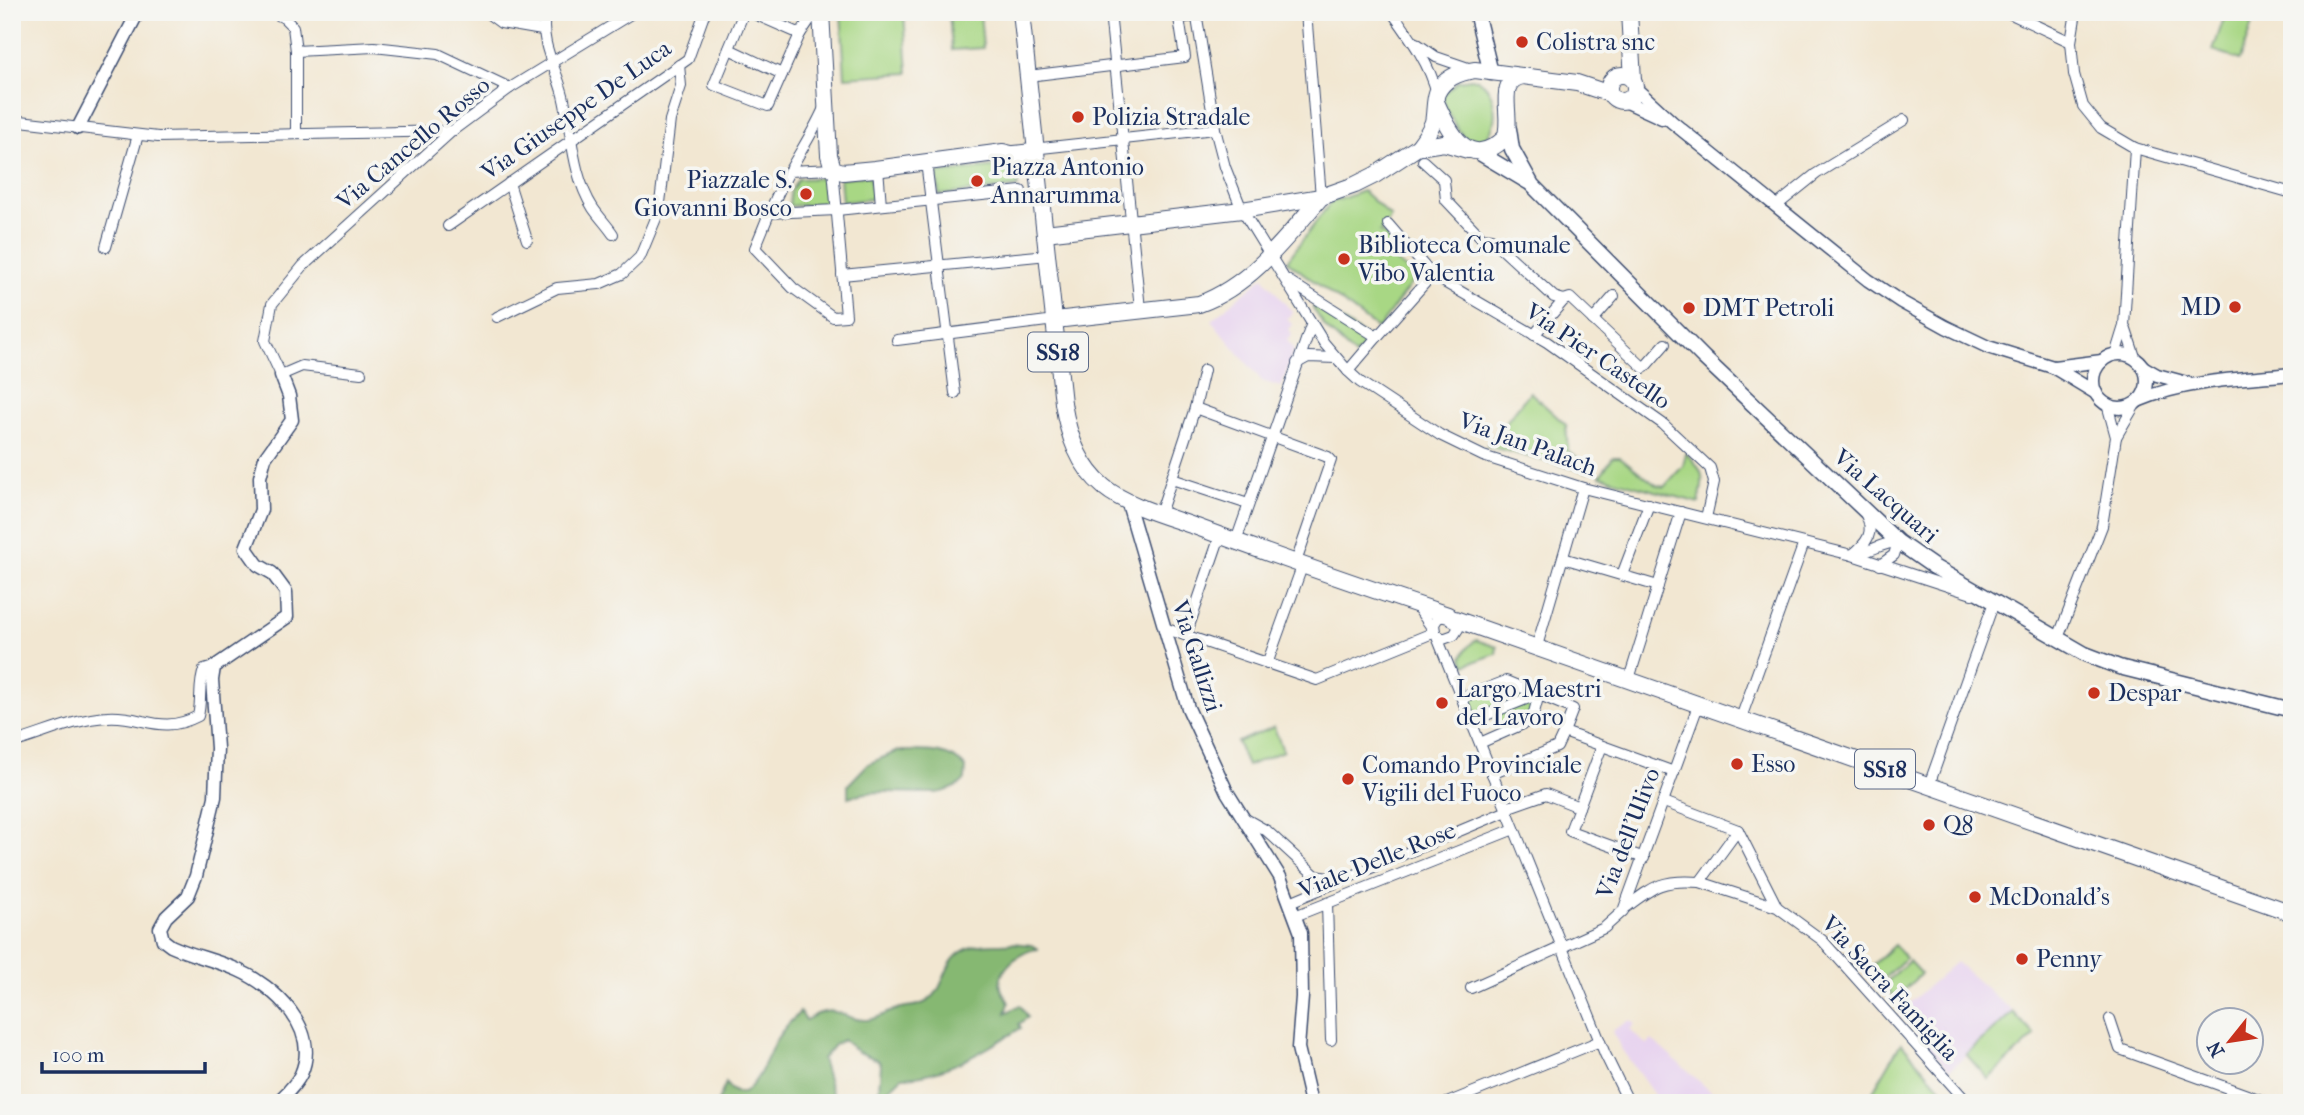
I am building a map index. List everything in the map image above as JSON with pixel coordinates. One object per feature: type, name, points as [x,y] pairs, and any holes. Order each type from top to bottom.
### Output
[{"type":"main road","points":[[821,12],[825,105],[829,155],[833,169],[843,172],[877,169],[1003,152],[1027,158],[1040,180]]},
{"type":"main road","name":"SS18","points":[[1021,12],[1063,403],[1071,440],[1085,466],[1104,487],[1127,500],[1228,539],[1415,604],[1453,626],[1478,626],[2292,913]]},
{"type":"main road","points":[[1476,12],[1483,72],[1508,108]]},
{"type":"main road","points":[[1421,154],[1436,98],[1442,86],[1457,74],[1483,72],[1622,86],[1632,52],[1629,12]]},
{"type":"main road","points":[[1045,233],[1242,210],[1321,197],[1355,185],[1444,143],[1473,151],[1497,145],[1505,138],[1509,129],[1506,87],[1515,78],[1527,76]]},
{"type":"main road","points":[[1436,98],[1454,136],[1473,151]]},
{"type":"main road","name":"Via Lacquari","points":[[1509,129],[1512,149],[1532,184],[1704,358],[1898,542],[1934,567],[2085,654],[2119,667],[2292,710]]},
{"type":"main road","name":"Via Lacquari","points":[[1473,151],[1532,184]]},
{"type":"main road","points":[[1055,320],[1199,303],[1212,299],[1227,291],[1270,256],[1321,197]]},
{"type":"street","points":[[78,128],[138,12]]},
{"type":"street","points":[[272,12],[293,27],[296,51],[296,134]]},
{"type":"street","points":[[486,12],[501,23],[542,30]]},
{"type":"street","points":[[545,12],[542,30],[562,92],[578,174],[592,207],[613,234]]},
{"type":"street","name":"Via Cancello Rosso","points":[[281,375],[265,341],[272,304],[303,266],[452,131],[510,88],[634,12]]},
{"type":"street","name":"Via Giuseppe De Luca","points":[[448,226],[688,59],[705,12]]},
{"type":"street","points":[[744,12],[714,85],[768,106],[800,34],[815,12]]},
{"type":"street","points":[[750,12],[800,34]]},
{"type":"street","points":[[1110,12],[1140,310]]},
{"type":"street","points":[[1306,12],[1321,197]]},
{"type":"street","points":[[1392,12],[1413,40],[1434,79],[1436,98]]},
{"type":"street","points":[[2007,12],[2071,42]]},
{"type":"street","points":[[2076,12],[2071,42],[2074,74],[2083,106],[2101,128],[2135,148],[2292,193]]},
{"type":"street","points":[[2286,12],[2292,13]]},
{"type":"street","points":[[1028,76],[1185,57],[1179,18],[1196,14]]},
{"type":"street","name":"Via Jan Palach","points":[[1196,14],[1215,129],[1225,167],[1242,210],[1323,342],[1348,371],[1451,440],[1483,456],[1583,488],[1852,555],[1994,601]]},
{"type":"street","points":[[1413,40],[1436,57],[1483,72]]},
{"type":"street","points":[[296,51],[374,47],[438,54],[510,88]]},
{"type":"street","points":[[729,49],[782,74]]},
{"type":"street","points":[[497,317],[556,288],[599,284],[622,274],[640,257],[659,211],[670,120],[681,86],[679,65]]},
{"type":"street","points":[[1622,86],[1672,122],[1868,280],[1901,302],[1988,347],[2053,367],[2096,393],[2107,404],[2116,437]]},
{"type":"street","points":[[789,171],[833,169],[846,316],[832,317],[793,288],[755,248],[768,213],[789,171],[811,136],[825,105]]},
{"type":"street","points":[[12,120],[158,137],[452,131]]},
{"type":"street","points":[[1776,206],[1816,174],[1904,120]]},
{"type":"street","points":[[1003,152],[1016,148],[1027,140],[1033,121]]},
{"type":"street","points":[[1003,152],[1215,129]]},
{"type":"street","points":[[106,247],[138,135]]},
{"type":"street","points":[[2115,355],[2124,326],[2135,148]]},
{"type":"street","points":[[1421,154],[1444,180],[1446,200],[1482,238],[1491,239],[1554,297],[1564,300]]},
{"type":"street","points":[[926,162],[955,393]]},
{"type":"street","points":[[877,169],[881,205]]},
{"type":"street","points":[[509,183],[527,240]]},
{"type":"street","points":[[768,213],[837,210],[1021,191]]},
{"type":"street","name":"Via Pier Castello","points":[[1388,224],[1432,275],[1534,335],[1663,424],[1710,468],[1714,482],[1706,518]]},
{"type":"street","points":[[842,275],[1048,255]]},
{"type":"street","points":[[1348,371],[1432,275]]},
{"type":"street","points":[[1284,278],[1377,337]]},
{"type":"street","points":[[1593,320],[1614,296]]},
{"type":"street","points":[[1534,335],[1564,300],[1570,298],[1644,368],[1665,344]]},
{"type":"street","points":[[897,341],[1055,320]]},
{"type":"street","points":[[1305,353],[1311,323]]},
{"type":"street","points":[[2058,638],[2102,526],[2116,437],[2146,387],[2146,373],[2139,363],[2124,326]]},
{"type":"street","points":[[1186,635],[1228,539],[1248,504],[1297,363],[1305,353],[1323,342]]},
{"type":"street","points":[[1305,353],[1336,358]]},
{"type":"street","points":[[2053,367],[2102,361],[2115,355],[2130,356],[2157,375],[2191,384]]},
{"type":"street","points":[[2096,393],[2094,376],[2102,361]]},
{"type":"street","points":[[12,743],[74,723],[108,716],[156,725],[185,722],[198,716],[201,705],[200,681],[204,670],[214,667],[287,617],[286,592],[272,573],[258,565],[246,548],[261,510],[260,477],[265,458],[292,420],[289,396],[281,375],[302,366],[361,373]]},
{"type":"street","points":[[1160,513],[1195,408],[1204,370]]},
{"type":"street","points":[[2107,404],[2122,408],[2164,390],[2191,384],[2292,374]]},
{"type":"street","points":[[1195,408],[1331,460],[1267,664]]},
{"type":"street","points":[[1172,479],[1248,504]]},
{"type":"street","points":[[1536,646],[1583,488]]},
{"type":"street","name":"Via Gallizzi","points":[[1127,500],[1188,708],[1227,792],[1280,877],[1301,933],[1302,997],[1298,1048],[1311,1103]]},
{"type":"street","points":[[1622,575],[1649,504]]},
{"type":"street","points":[[1852,555],[1866,544],[1870,535],[1871,528],[1863,511]]},
{"type":"street","points":[[1629,679],[1681,512]]},
{"type":"street","points":[[1852,555],[1868,552],[1883,544],[1898,542],[1894,555],[1880,565]]},
{"type":"street","points":[[1741,718],[1804,543]]},
{"type":"street","points":[[1563,558],[1658,586]]},
{"type":"street","points":[[1929,785],[1994,601]]},
{"type":"street","points":[[1415,604],[1443,639],[1453,626]]},
{"type":"street","points":[[1453,626],[1438,618],[1434,624],[1562,948],[1629,1103]]},
{"type":"street","points":[[1448,663],[1453,626]]},
{"type":"street","points":[[1164,628],[1317,680],[1436,633]]},
{"type":"street","points":[[214,667],[215,797],[197,876],[188,896],[166,917],[160,928],[163,940],[171,946],[237,970],[272,990],[296,1019],[306,1043],[306,1058],[295,1085],[277,1103]]},
{"type":"street","points":[[1462,698],[1506,681],[1573,709],[1557,747],[1492,774]]},
{"type":"street","points":[[1471,721],[1539,694]]},
{"type":"street","points":[[1480,743],[1532,720],[1539,694]]},
{"type":"street","name":"Via dell'Ulivo","points":[[1471,988],[1604,928],[1623,912],[1699,704]]},
{"type":"street","points":[[1564,732],[1674,772]]},
{"type":"street","points":[[1602,746],[1570,831],[1644,858]]},
{"type":"street","name":"Viale Delle Rose","points":[[1290,902],[1546,794],[1579,807]]},
{"type":"street","points":[[1664,802],[1738,830],[1700,882]]},
{"type":"street","points":[[1244,818],[1267,831],[1316,876],[1341,880]]},
{"type":"street","name":"Viale Delle Rose","points":[[1295,916],[1514,829]]},
{"type":"street","name":"Via Sacra Famiglia","points":[[1738,830],[1777,907]]},
{"type":"street","name":"Via Sacra Famiglia","points":[[1624,908],[1656,885],[1677,880],[1700,882],[1777,907],[1822,940],[1966,1102]]},
{"type":"street","points":[[1327,904],[1331,1040]]},
{"type":"street","points":[[2110,1019],[2120,1049],[2269,1103]]},
{"type":"street","points":[[1447,1103],[1600,1041]]},
{"type":"shaded area","points":[[1263,277],[1293,313],[1287,318],[1293,325],[1288,329],[1292,335],[1287,340],[1294,349],[1281,387],[1262,381],[1211,320]]},
{"type":"shaded area","points":[[1956,962],[2013,1012],[1950,1070],[1898,1013]]},
{"type":"shaded area","points":[[1630,1020],[1635,1024],[1630,1030],[1647,1045],[1652,1040],[1715,1095],[1707,1103],[1660,1103],[1622,1050],[1612,1031]]},
{"type":"green space","points":[[841,12],[904,12],[908,73],[845,77]]},
{"type":"green space","points":[[949,12],[980,12],[983,48],[952,50]]},
{"type":"green space","points":[[2226,12],[2256,12],[2240,60],[2213,51]]},
{"type":"green space","points":[[1471,79],[1486,86],[1494,108],[1491,130],[1479,141],[1471,141],[1463,136],[1449,114],[1443,98],[1443,94],[1458,81]]},
{"type":"green space","points":[[1016,165],[1018,187],[939,195],[937,173]]},
{"type":"green space","points":[[870,175],[872,199],[842,202],[840,178]]},
{"type":"green space","points":[[822,178],[826,204],[789,206],[791,191],[798,179]]},
{"type":"green space","points":[[1363,191],[1391,217],[1380,232],[1394,241],[1396,262],[1416,277],[1378,329],[1287,261],[1330,203]]},
{"type":"green space","points":[[1316,303],[1369,339],[1355,356],[1325,327],[1313,308]]},
{"type":"green space","points":[[1530,392],[1566,425],[1568,451],[1590,466],[1588,472],[1487,446]]},
{"type":"green space","points":[[1686,453],[1702,475],[1699,503],[1600,476],[1613,457],[1620,457],[1656,485],[1664,487],[1683,466]]},
{"type":"green space","points":[[1476,640],[1497,647],[1496,654],[1465,665],[1462,658]]},
{"type":"green space","points":[[1506,681],[1539,694],[1532,720],[1501,734],[1492,713],[1478,718],[1468,695]]},
{"type":"green space","points":[[1274,727],[1283,751],[1247,766],[1237,742]]},
{"type":"green space","points":[[898,751],[935,752],[952,757],[966,768],[965,779],[944,792],[880,792],[848,797],[848,785],[868,764]]},
{"type":"green space","points":[[980,945],[1031,945],[1039,949],[1026,952],[1012,961],[1001,981],[1002,990],[1009,1003],[1006,1013],[1020,1005],[1028,1017],[1019,1024],[1021,1028],[979,1053],[933,1072],[902,1077],[883,1095],[879,1089],[881,1065],[878,1060],[858,1052],[843,1040],[834,1045],[822,1059],[835,1103],[717,1103],[726,1083],[731,1090],[738,1093],[744,1093],[750,1088],[779,1035],[800,1012],[806,1020],[817,1014],[833,1011],[867,1020],[921,1004],[932,998],[949,965],[963,951]]},
{"type":"green space","points":[[1894,945],[1906,958],[1880,982],[1868,969]]},
{"type":"green space","points":[[1909,961],[1921,974],[1895,998],[1883,985]]},
{"type":"green space","points":[[2013,1012],[2035,1036],[1988,1079],[1966,1054]]},
{"type":"green space","points":[[1901,1043],[1954,1103],[1866,1103]]},
{"type":"place","name":"Colistra snc","points":[[1522,42]]},
{"type":"place","name":"Polizia Stradale","points":[[1078,117]]},
{"type":"place","name":"Piazza Antonio Annarumma","points":[[977,181]]},
{"type":"place","name":"Piazzale S. Giovanni Bosco","points":[[806,194]]},
{"type":"place","name":"Biblioteca Comunale Vibo Valentia","points":[[1344,259]]},
{"type":"place","name":"MD","points":[[2235,307]]},
{"type":"place","name":"DMT Petroli","points":[[1689,308]]},
{"type":"place","name":"Despar","points":[[2094,693]]},
{"type":"place","name":"Largo Maestri del Lavoro","points":[[1442,703]]},
{"type":"place","name":"Esso","points":[[1737,764]]},
{"type":"place","name":"Comando Provinciale Vigili del Fuoco","points":[[1348,779]]},
{"type":"place","name":"Q8","points":[[1929,825]]},
{"type":"place","name":"McDonald's","points":[[1975,897]]},
{"type":"place","name":"Penny","points":[[2022,959]]}]
